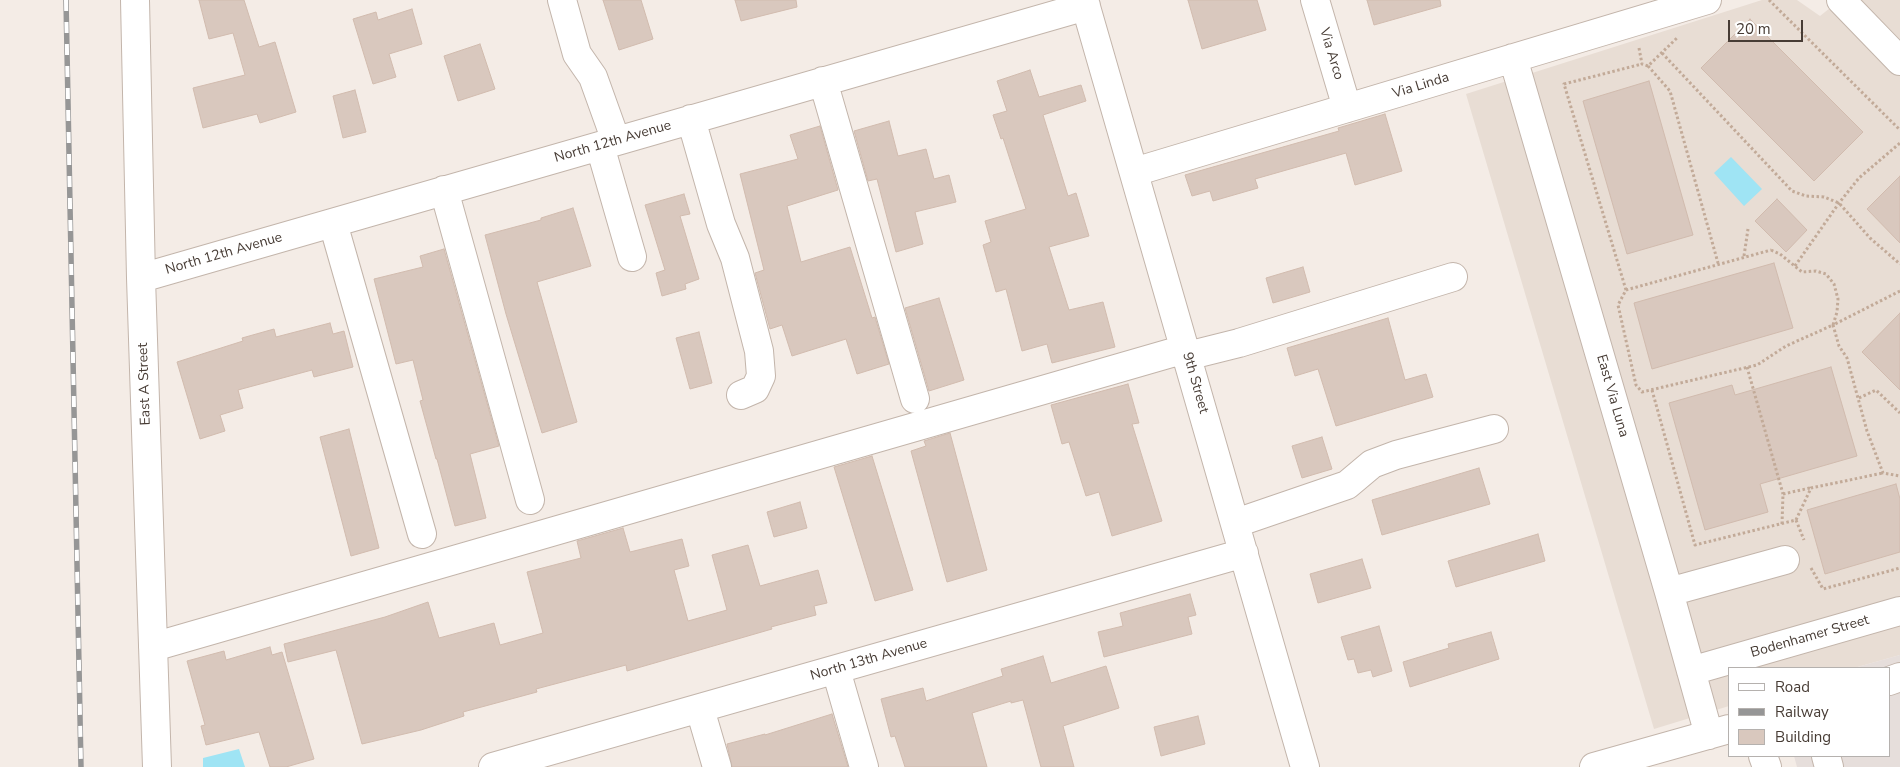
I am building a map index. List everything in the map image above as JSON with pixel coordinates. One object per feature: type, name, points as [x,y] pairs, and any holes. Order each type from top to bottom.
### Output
[{"type":"street","name":"East A Street","points":[[135,0],[141,278],[156,767]]},
{"type":"street","points":[[562,0],[577,54],[594,78],[632,257]]},
{"type":"street","name":"Via Arco","points":[[1315,0],[1347,108]]},
{"type":"street","name":"Via Linda","points":[[1134,172],[1707,0]]},
{"type":"street","points":[[1841,0],[1900,61]]},
{"type":"street","name":"North 12th Avenue","points":[[141,278],[691,120],[1085,3]]},
{"type":"street","name":"9th Street","points":[[1085,3],[1305,767]]},
{"type":"street","name":"East Via Luna","points":[[1513,58],[1670,592],[1691,671],[1719,732]]},
{"type":"street","points":[[823,81],[915,399]]},
{"type":"street","points":[[691,120],[721,224],[735,258],[759,350],[761,376],[755,389],[741,396]]},
{"type":"street","points":[[444,190],[530,500]]},
{"type":"street","points":[[333,223],[422,534]]},
{"type":"street","points":[[153,648],[1186,353],[1239,343],[1453,277]]},
{"type":"street","points":[[1236,523],[1347,485],[1372,464],[1388,458],[1494,429]]},
{"type":"street","name":"North 13th Avenue","points":[[493,767],[548,759],[700,709],[1244,553]]},
{"type":"street","points":[[1670,592],[1800,556]]},
{"type":"street","name":"Bodenhamer Street","points":[[1691,671],[1900,611]]},
{"type":"street","points":[[836,670],[864,767]]},
{"type":"street","points":[[700,709],[717,767]]},
{"type":"street","points":[[1600,766],[1719,732]]},
{"type":"path","points":[[1769,0],[1900,130]]},
{"type":"path","points":[[1648,66],[1682,33]]},
{"type":"path","points":[[1639,47],[1642,64]]},
{"type":"path","points":[[1662,53],[1792,192],[1806,196],[1824,197],[1839,203],[1870,238],[1900,264]]},
{"type":"path","points":[[1718,263],[1670,91],[1648,66],[1642,64],[1564,84],[1626,290],[1618,305],[1636,385],[1642,392],[1757,365],[1786,346],[1833,325],[1900,291]]},
{"type":"path","points":[[1795,266],[1859,178],[1900,143]]},
{"type":"path","points":[[1744,256],[1748,229]]},
{"type":"path","points":[[1626,290],[1718,263],[1771,250],[1780,254],[1802,272],[1816,271],[1826,274],[1834,284],[1838,299],[1833,325],[1839,346],[1847,358],[1867,432],[1882,473]]},
{"type":"path","points":[[1747,367],[1783,494],[1782,524]]},
{"type":"path","points":[[1652,390],[1695,544],[1796,520]]},
{"type":"path","points":[[1859,398],[1876,390],[1900,413]]},
{"type":"path","points":[[1783,494],[1882,473],[1900,476]]},
{"type":"path","points":[[1811,488],[1796,520],[1800,556],[1823,589],[1900,568]]},
{"type":"shaded area","points":[[1762,0],[1797,0],[1820,16],[1840,0],[1900,0],[1900,655],[1858,667],[1728,667],[1728,706],[1654,729],[1466,94]]},
{"type":"shaded area","points":[[1900,655],[1900,767],[1797,767],[1794,757],[1890,757],[1890,667],[1858,667]]},
{"type":"water","points":[[1731,157],[1762,189],[1744,206],[1714,173]]},
{"type":"water","points":[[239,749],[245,767],[203,767],[203,758]]},
{"type":"building","points":[[199,0],[244,0],[259,47],[275,42],[296,112],[260,123],[257,114],[203,128],[193,88],[245,75],[233,33],[209,39]]},
{"type":"building","points":[[603,0],[641,0],[653,39],[619,50]]},
{"type":"building","points":[[735,0],[796,0],[797,7],[741,21]]},
{"type":"building","points":[[1188,0],[1257,0],[1266,30],[1202,49]]},
{"type":"building","points":[[1367,0],[1440,0],[1441,6],[1374,25]]},
{"type":"building","points":[[412,9],[422,44],[389,54],[396,77],[373,84],[353,19],[376,12],[378,20]]},
{"type":"building","points":[[1750,19],[1863,132],[1814,181],[1701,68]]},
{"type":"building","points":[[480,44],[495,89],[458,101],[444,56]]},
{"type":"building","points":[[1030,70],[1039,97],[1081,85],[1086,101],[1043,115],[1068,196],[1076,193],[1089,236],[1049,247],[1069,310],[1103,302],[1115,347],[1052,363],[1047,344],[1022,351],[1006,289],[996,292],[983,245],[991,242],[985,221],[1026,209],[1003,138],[1001,139],[993,115],[1007,111],[997,81]]},
{"type":"building","points":[[1649,81],[1693,235],[1627,254],[1583,101]]},
{"type":"building","points":[[355,90],[366,132],[343,138],[333,96]]},
{"type":"building","points":[[1385,114],[1402,171],[1355,185],[1346,153],[1255,179],[1258,188],[1213,201],[1210,191],[1192,196],[1185,175],[1339,131],[1338,128]]},
{"type":"building","points":[[889,121],[898,156],[926,149],[934,179],[949,175],[956,202],[915,212],[923,244],[896,252],[877,179],[868,181],[854,131]]},
{"type":"building","points":[[820,126],[838,190],[787,206],[801,262],[850,247],[872,318],[875,317],[889,364],[857,374],[846,339],[792,356],[782,325],[770,329],[755,273],[764,270],[740,174],[798,159],[790,135]]},
{"type":"building","points":[[1900,176],[1900,243],[1867,209]]},
{"type":"building","points":[[684,194],[690,214],[680,216],[699,279],[685,284],[686,289],[662,296],[656,273],[665,270],[645,205]]},
{"type":"building","points":[[1777,199],[1807,230],[1786,252],[1755,221]]},
{"type":"building","points":[[573,208],[591,266],[537,282],[577,422],[542,433],[506,314],[485,235],[541,220],[541,218]]},
{"type":"building","points":[[444,249],[499,446],[470,454],[486,518],[455,526],[420,401],[423,400],[413,360],[396,364],[374,279],[423,267],[420,256]]},
{"type":"building","points":[[1774,263],[1793,328],[1652,369],[1634,303]]},
{"type":"building","points":[[1303,267],[1310,292],[1273,303],[1266,278]]},
{"type":"building","points":[[939,298],[964,380],[929,391],[905,308]]},
{"type":"building","points":[[1900,313],[1900,390],[1862,352]]},
{"type":"building","points":[[1388,318],[1405,380],[1426,374],[1433,397],[1336,426],[1318,369],[1295,376],[1287,348]]},
{"type":"building","points":[[330,323],[333,334],[344,331],[353,367],[314,377],[312,370],[238,390],[243,408],[220,415],[225,431],[200,439],[177,362],[243,341],[242,338],[274,329],[276,337]]},
{"type":"building","points":[[699,332],[712,383],[690,389],[676,338]]},
{"type":"building","points":[[1831,367],[1857,456],[1760,484],[1768,512],[1705,530],[1669,403],[1732,385],[1735,395]]},
{"type":"building","points":[[1128,384],[1139,423],[1132,424],[1162,521],[1112,536],[1099,492],[1086,496],[1069,442],[1062,444],[1051,405]]},
{"type":"building","points":[[349,429],[379,548],[351,556],[320,437]]},
{"type":"building","points":[[950,433],[987,570],[947,582],[911,451],[926,446],[924,441]]},
{"type":"building","points":[[1322,437],[1332,469],[1302,478],[1292,446]]},
{"type":"building","points":[[872,456],[913,590],[875,601],[834,467]]},
{"type":"building","points":[[1479,468],[1490,504],[1382,535],[1372,500]]},
{"type":"building","points":[[1896,484],[1900,499],[1900,552],[1825,574],[1807,510]]},
{"type":"building","points":[[800,502],[807,528],[774,537],[767,512]]},
{"type":"building","points":[[623,528],[630,552],[682,539],[689,566],[674,570],[688,621],[727,610],[712,555],[748,545],[760,586],[818,570],[827,603],[814,606],[816,615],[771,627],[772,629],[627,671],[626,665],[536,689],[537,692],[463,712],[464,716],[421,730],[362,744],[336,650],[288,662],[284,644],[385,617],[428,602],[439,638],[494,623],[500,645],[543,633],[527,572],[581,558],[577,541]]},
{"type":"building","points":[[1538,534],[1545,561],[1456,587],[1448,561]]},
{"type":"building","points":[[1362,559],[1371,588],[1318,603],[1310,574]]},
{"type":"building","points":[[1190,594],[1196,615],[1188,617],[1192,634],[1104,657],[1098,632],[1123,626],[1120,613]]},
{"type":"building","points":[[1379,626],[1392,671],[1373,677],[1371,670],[1358,673],[1354,659],[1348,660],[1341,637]]},
{"type":"building","points":[[1491,632],[1499,659],[1410,687],[1403,662],[1449,648],[1448,644]]},
{"type":"building","points":[[270,647],[272,655],[282,652],[314,759],[286,767],[270,767],[259,732],[206,745],[201,726],[205,725],[187,661],[224,651],[226,660]]},
{"type":"building","points":[[1043,656],[1051,683],[1106,666],[1119,708],[1063,726],[1074,767],[1041,767],[1023,700],[1011,703],[1011,701],[972,713],[987,767],[905,767],[895,736],[891,737],[881,699],[923,688],[926,701],[1003,676],[1001,669]]},
{"type":"building","points":[[832,714],[848,767],[732,767],[727,744],[765,735]]},
{"type":"building","points":[[1198,716],[1205,744],[1161,756],[1154,727]]},
{"type":"railway","points":[[66,0],[81,767]]}]
